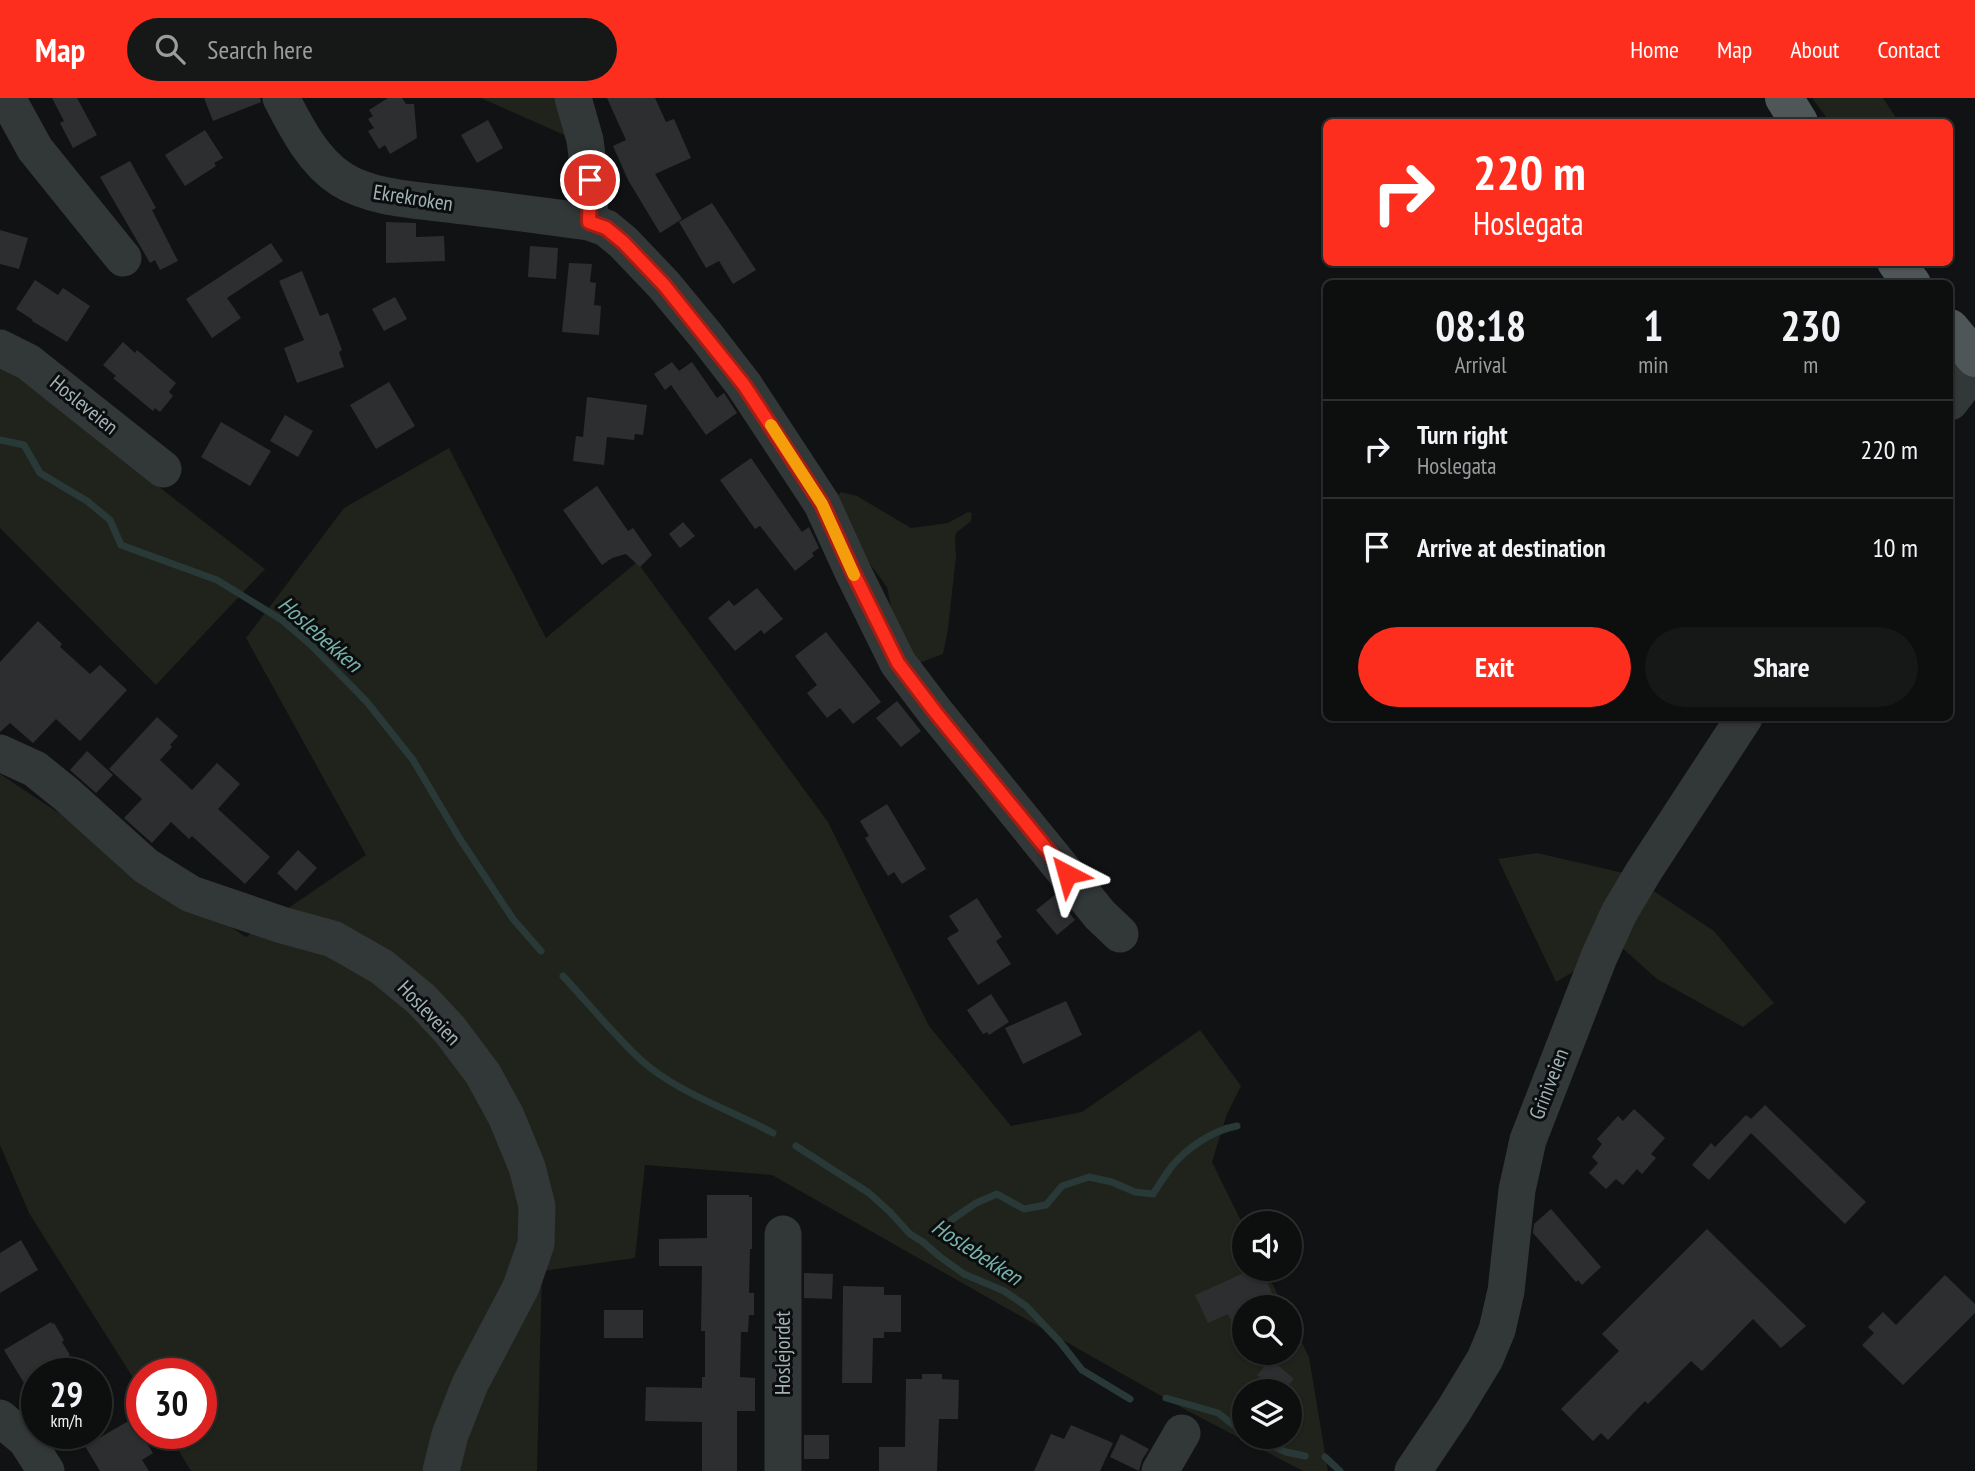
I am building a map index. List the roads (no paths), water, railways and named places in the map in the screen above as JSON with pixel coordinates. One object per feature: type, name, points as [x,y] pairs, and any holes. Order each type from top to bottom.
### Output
[{"type":"main road","points":[[1784,98],[1797,119]]},
{"type":"main road","points":[[1953,332],[1975,358]]},
{"type":"street","points":[[7,98],[35,149],[123,258]]},
{"type":"street","name":"Ekrekroken","points":[[281,98],[301,136],[321,161],[339,178],[366,191],[589,222]]},
{"type":"street","points":[[573,98],[585,140],[590,180],[589,222],[606,228],[623,242],[664,285],[744,385],[822,504],[898,663],[1100,915],[1120,934]]},
{"type":"street","name":"Hosleveien","points":[[0,348],[28,362],[163,469]]},
{"type":"street","points":[[1953,398],[1975,369]]},
{"type":"street","name":"Griniveien","points":[[1413,1471],[1479,1369],[1497,1330],[1506,1291],[1517,1190],[1528,1140],[1604,946],[1619,913],[1644,871],[1742,721]]},
{"type":"street","name":"Hosleveien","points":[[0,753],[35,769],[146,866],[191,894],[333,939],[382,967],[421,999],[450,1030],[483,1074],[506,1116],[527,1167],[537,1206],[536,1244],[521,1287],[470,1384],[450,1435],[441,1471]]},
{"type":"street","name":"Hoslejordet","points":[[783,1234],[783,1471]]},
{"type":"street","points":[[0,1418],[26,1440],[47,1471]]},
{"type":"street","points":[[1160,1471],[1182,1433]]},
{"type":"waterway","name":"Hoslebekken","points":[[0,440],[24,445],[40,473],[87,501],[110,520],[121,545],[217,580],[282,620],[311,645],[367,702],[413,760],[460,839],[513,919],[541,951]]},
{"type":"waterway","name":"Hoslebekken","points":[[563,976],[621,1040],[655,1071],[687,1091],[773,1133]]},
{"type":"waterway","points":[[935,1231],[976,1203],[997,1194],[1024,1209],[1046,1205],[1062,1186],[1089,1177],[1112,1182],[1135,1192],[1153,1194],[1172,1166],[1185,1153],[1210,1136],[1237,1126]]},
{"type":"waterway","name":"Hoslebekken","points":[[796,1146],[869,1193],[910,1234],[964,1274],[1004,1291],[1026,1306],[1082,1370],[1130,1399]]},
{"type":"waterway","name":"Hoslebekken","points":[[1166,1398],[1218,1413],[1232,1424]]},
{"type":"waterway","name":"Hoslebekken","points":[[1279,1449],[1305,1456]]},
{"type":"waterway","name":"Hoslebekken","points":[[1325,1457],[1340,1471]]}]
